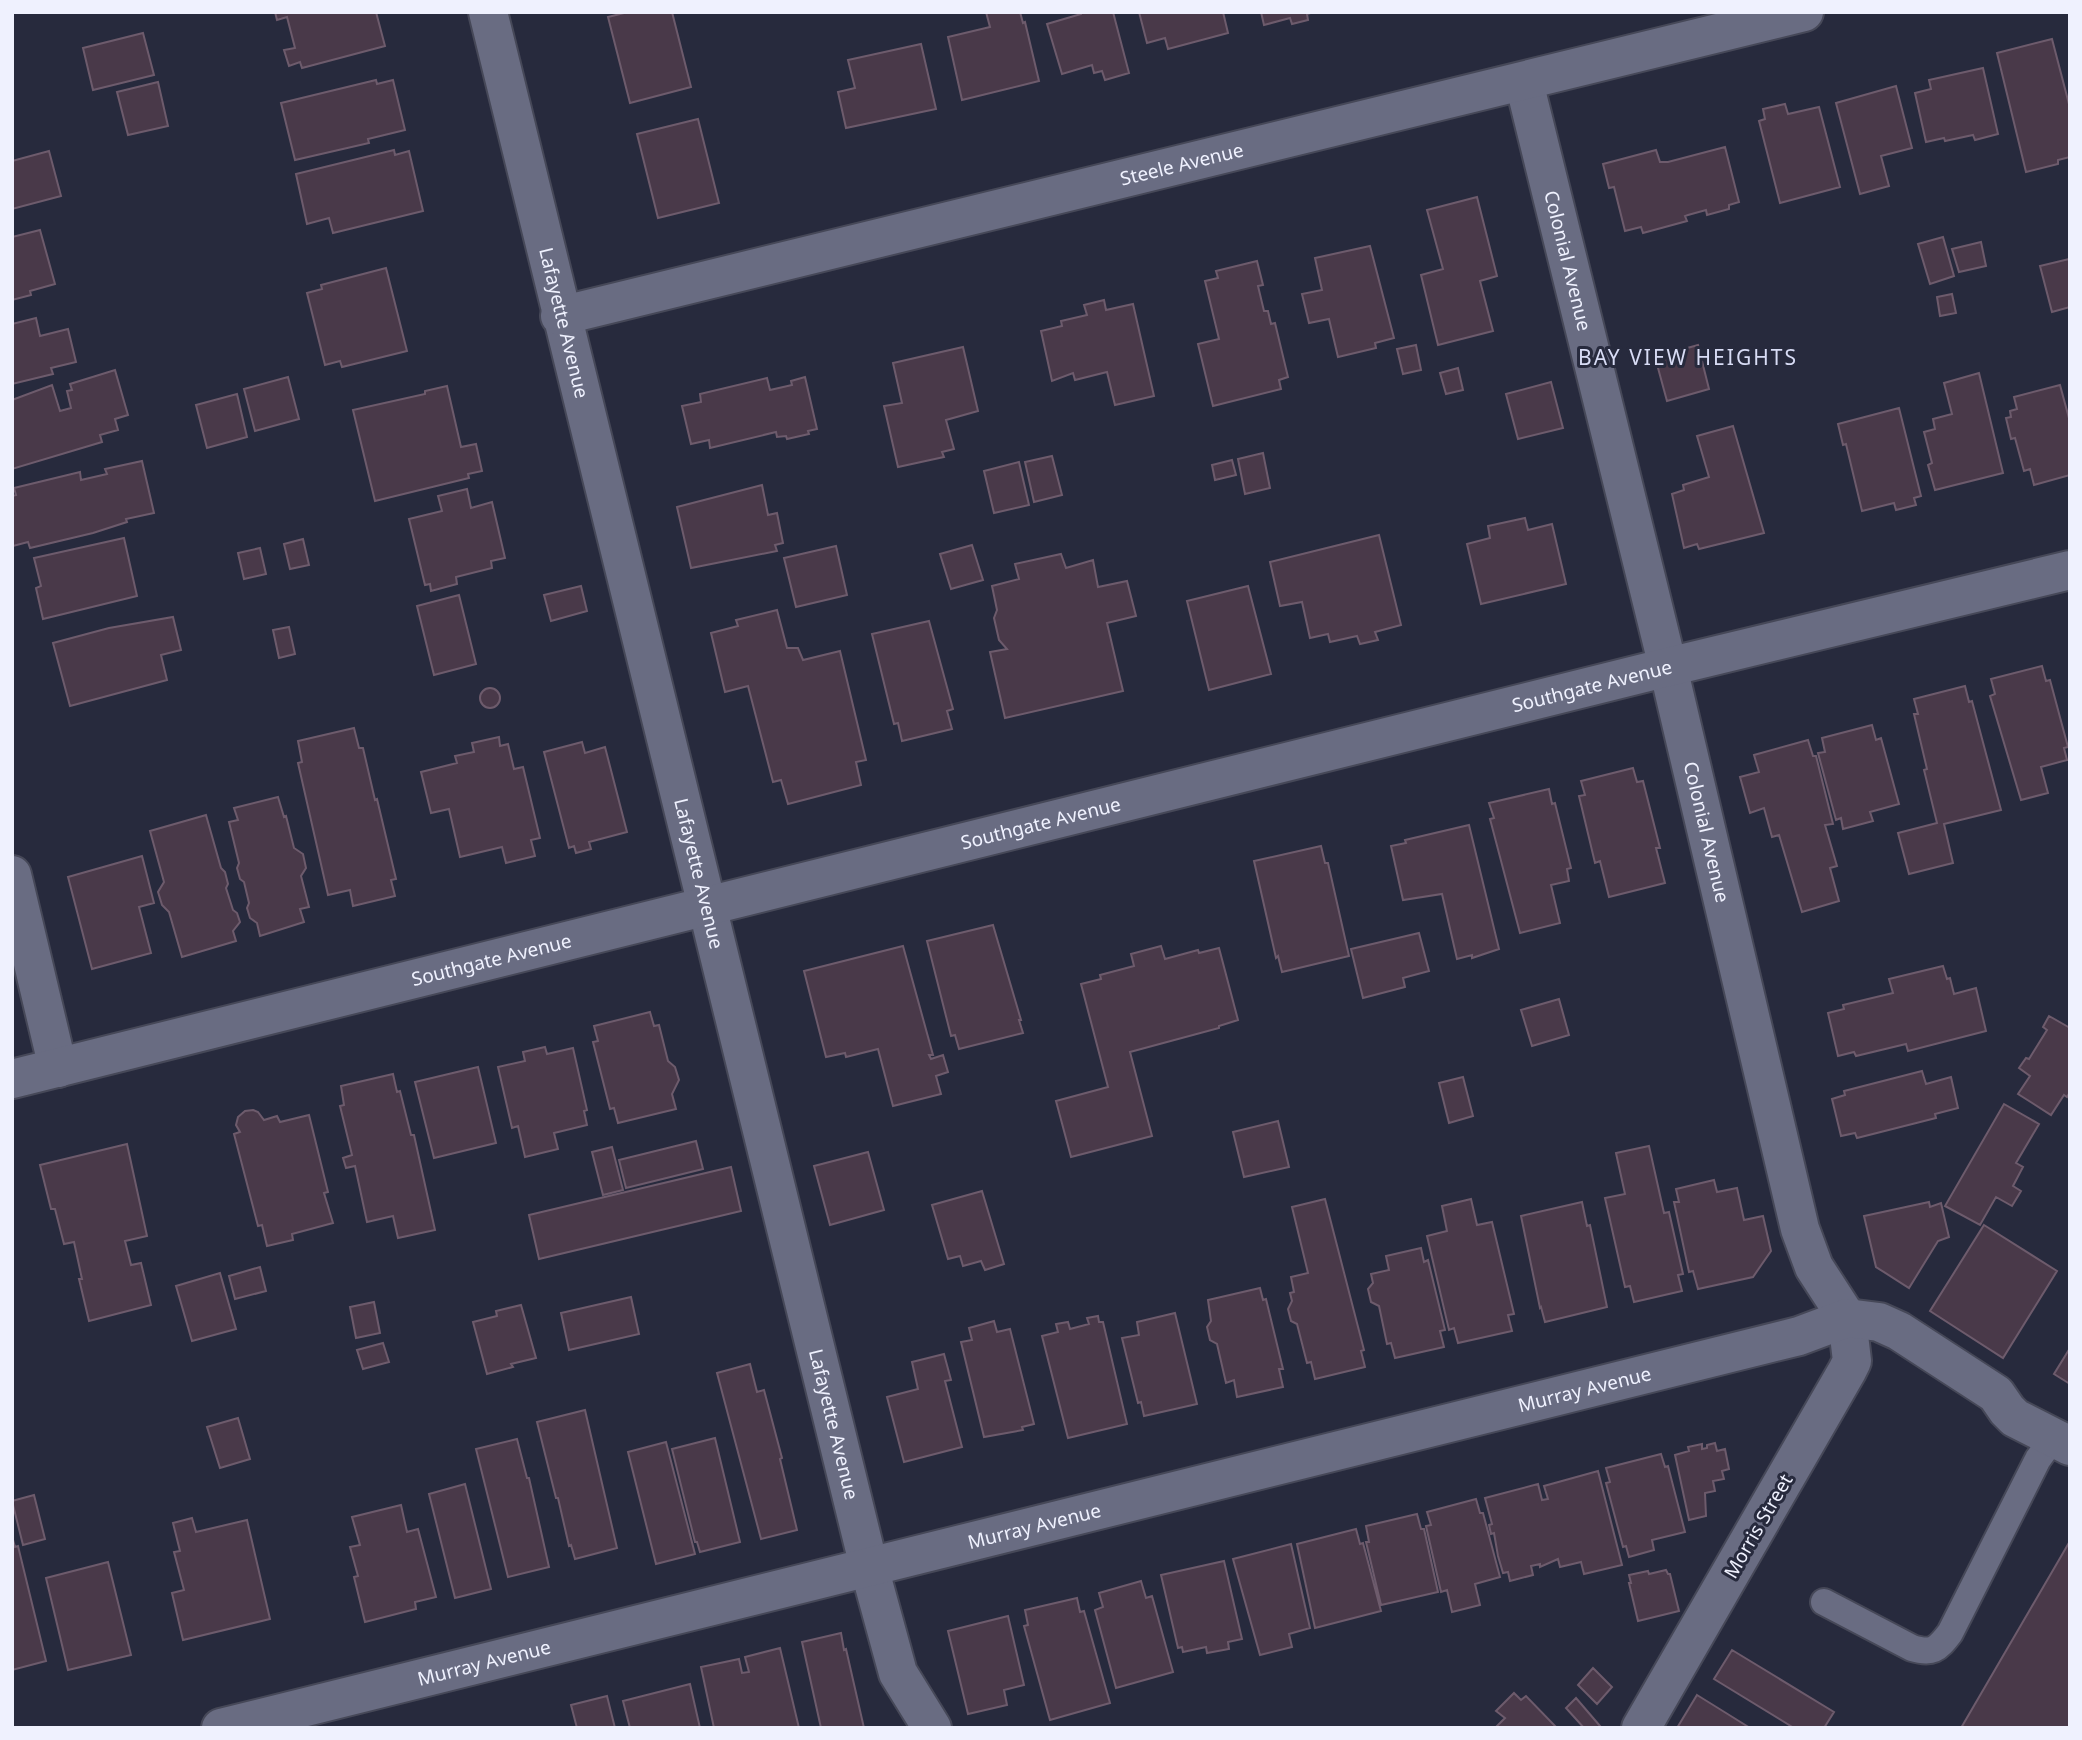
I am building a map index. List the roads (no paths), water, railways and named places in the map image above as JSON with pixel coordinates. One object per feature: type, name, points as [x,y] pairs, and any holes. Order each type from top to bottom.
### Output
[{"type":"street","name":"Lafayette Avenue","points":[[488,12],[869,1567],[898,1673],[932,1728]]},
{"type":"street","name":"Steele Avenue","points":[[561,316],[1804,12]]},
{"type":"street","name":"Colonial Avenue","points":[[1524,82],[1668,667],[1800,1229],[1814,1267],[1847,1318]]},
{"type":"street","name":"Southgate Avenue","points":[[12,1079],[1668,667],[2070,570]]},
{"type":"street","points":[[12,875],[58,1068]]},
{"type":"street","points":[[1847,1318],[1878,1322],[1899,1331],[1996,1394],[2015,1418],[2062,1441]]},
{"type":"street","name":"Murray Avenue","points":[[221,1728],[1799,1336],[1847,1318]]},
{"type":"street","name":"Morris Street","points":[[1641,1728],[1847,1371],[1852,1361],[1847,1318]]},
{"type":"lane","points":[[1824,1602],[1912,1648],[1926,1652],[1940,1646],[1950,1633],[2038,1459],[2062,1441]]},
{"type":"district","name":"BAY VIEW HEIGHTS","points":[[1688,357]]}]
